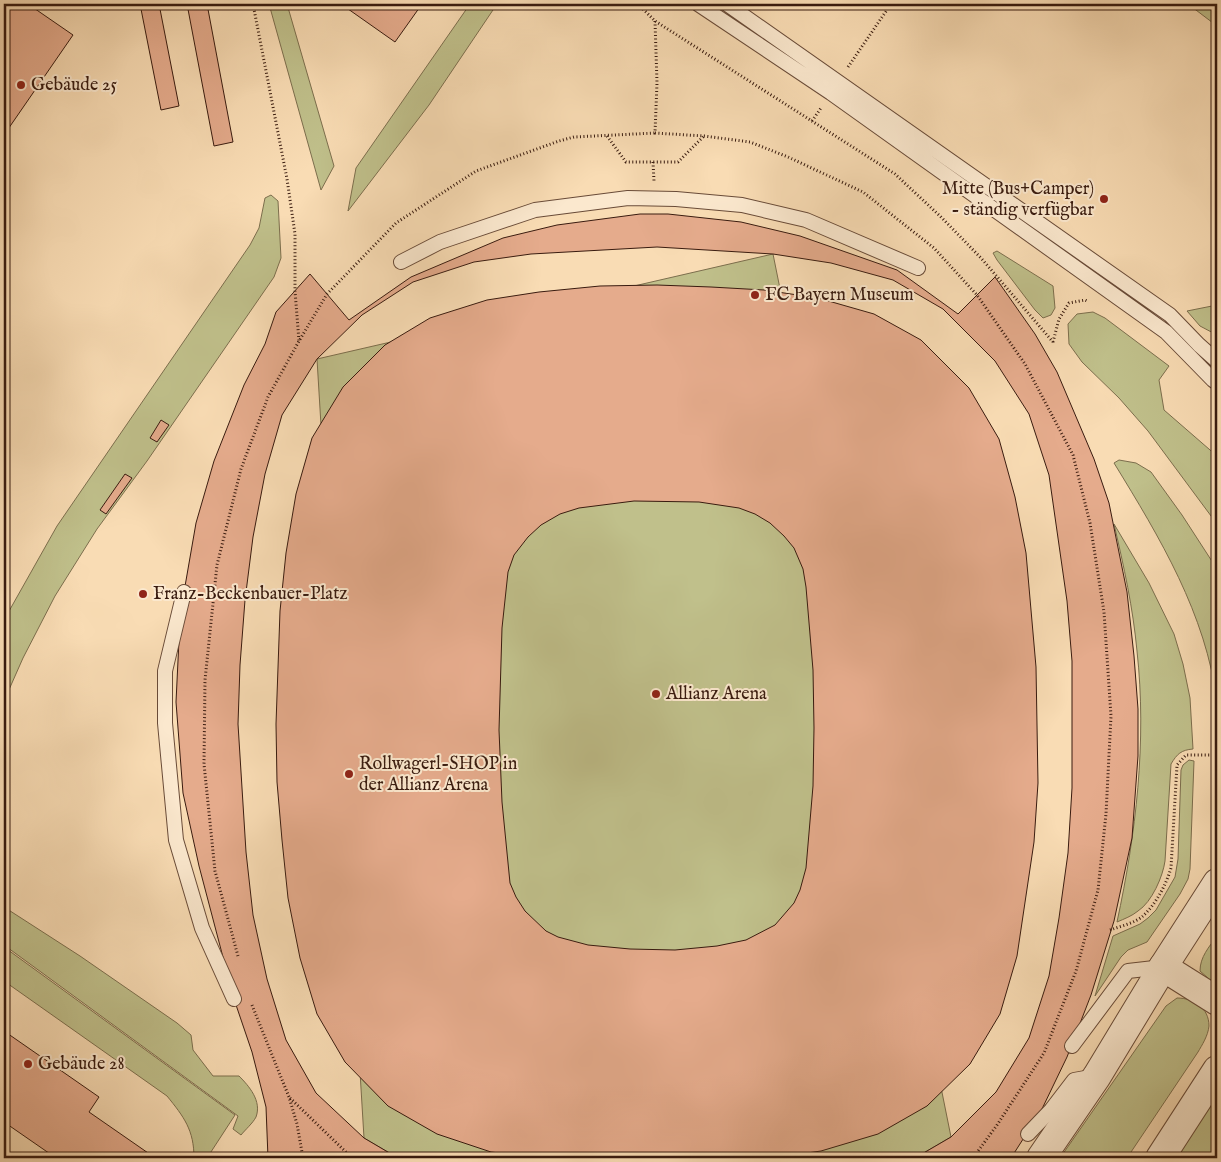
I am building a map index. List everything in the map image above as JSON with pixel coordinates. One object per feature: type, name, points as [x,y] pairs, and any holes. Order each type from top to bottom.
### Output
[{"type":"street","points":[[1041,1158],[1097,1076],[1163,967],[1217,883]]},
{"type":"street","points":[[1163,967],[1217,1001]]},
{"type":"street","points":[[1160,1158],[1217,1070]]},
{"type":"lane","points":[[698,4],[831,93],[1166,332],[1217,382]]},
{"type":"lane","points":[[727,4],[1170,315],[1198,345],[1217,361]]},
{"type":"lane","points":[[401,262],[440,242],[535,210],[628,198],[676,199],[742,205],[806,220],[918,268]]},
{"type":"lane","points":[[184,592],[165,671],[165,723],[176,840],[202,928],[234,999]]},
{"type":"lane","points":[[1072,1046],[1128,971],[1163,967]]},
{"type":"lane","points":[[1028,1134],[1051,1110],[1074,1080],[1097,1076]]},
{"type":"path","points":[[253,4],[287,178],[294,224],[295,291],[299,341]]},
{"type":"path","points":[[638,4],[655,21],[895,174],[974,251],[1053,342],[1059,319],[1069,303],[1085,300],[1093,303]]},
{"type":"path","points":[[839,81],[891,4]]},
{"type":"path","points":[[655,21],[657,83],[655,133]]},
{"type":"path","points":[[812,120],[831,93]]},
{"type":"path","points":[[239,962],[215,871],[204,764],[205,680],[217,565],[241,469],[268,397],[327,294],[396,223],[476,171],[558,141],[574,137],[655,133],[704,136],[750,142],[788,157],[863,192],[934,248],[977,295],[1025,364],[1074,455],[1090,523],[1104,612],[1111,716],[1106,814],[1098,890],[1076,971],[1044,1053],[973,1158]]},
{"type":"path","points":[[606,136],[626,162],[678,162],[704,136]]},
{"type":"path","points":[[654,162],[654,171]]},
{"type":"path","points":[[1110,930],[1142,917],[1151,907],[1166,883],[1171,868],[1177,765],[1186,755],[1217,755]]},
{"type":"path","points":[[249,998],[289,1097],[297,1124],[303,1158]]},
{"type":"path","points":[[289,1097],[348,1154],[355,1158]]},
{"type":"green space","points":[[269,4],[287,4],[334,166],[321,190]]},
{"type":"green space","points":[[470,4],[497,4],[429,105],[348,211],[356,168]]},
{"type":"green space","points":[[1188,4],[1217,4],[1217,26]]},
{"type":"green space","points":[[271,195],[278,201],[281,258],[274,277],[147,461],[97,529],[55,596],[23,658],[4,701],[4,620],[57,526],[250,245],[259,228],[265,198]]},
{"type":"green space","points":[[997,251],[1053,286],[1055,308],[1051,315],[1043,318],[1035,310],[997,260],[993,253]]},
{"type":"green space","name":"Allianz Arena","points":[[773,254],[951,1137],[915,1158],[398,1158],[364,1138],[317,359]]},
{"type":"green space","points":[[1217,305],[1217,335],[1200,326],[1187,311]]},
{"type":"green space","points":[[1093,312],[1105,318],[1169,366],[1159,380],[1164,410],[1217,456],[1217,524],[1148,431],[1119,398],[1082,362],[1069,344],[1068,324],[1077,314]]},
{"type":"green space","points":[[1119,460],[1136,463],[1151,472],[1217,569],[1217,702],[1203,638],[1192,607],[1164,548],[1114,463]]},
{"type":"green space","points":[[1114,524],[1149,583],[1174,634],[1190,698],[1193,749],[1180,753],[1171,764],[1165,861],[1159,881],[1148,902],[1143,907],[1117,922],[1130,855],[1138,787],[1141,719],[1140,685],[1133,619]]},
{"type":"green space","points":[[1189,760],[1194,761],[1188,879],[1147,942],[1128,950],[1121,957],[1095,996],[1113,936],[1140,924],[1148,918],[1156,910],[1175,877],[1178,859],[1181,770],[1183,765]]},
{"type":"green space","points":[[4,907],[80,956],[177,1023],[191,1035],[193,1050],[213,1076],[239,1076],[250,1089],[257,1105],[256,1117],[241,1135],[233,1129],[238,1116],[4,945]]},
{"type":"green space","points":[[1217,936],[1217,986],[1200,971],[1200,966],[1208,948]]},
{"type":"green space","points":[[4,947],[235,1115],[207,1158],[194,1158],[194,1148],[187,1124],[167,1096],[4,981]]},
{"type":"green space","points":[[1177,998],[1195,1002],[1203,1009],[1209,1026],[1205,1040],[1127,1158],[1060,1158],[1166,1006]]},
{"type":"green space","points":[[1217,1095],[1217,1158],[1177,1158]]},
{"type":"building","name":"Gebäude 25","points":[[4,4],[28,4],[73,35],[4,135]]},
{"type":"building","points":[[140,4],[159,4],[179,106],[161,110]]},
{"type":"building","points":[[187,4],[207,4],[233,142],[214,146]]},
{"type":"building","points":[[341,4],[422,4],[395,42]]},
{"type":"building","points":[[640,214],[668,214],[741,222],[800,236],[897,270],[958,314],[995,277],[1035,334],[1057,372],[1094,459],[1109,503],[1127,592],[1138,709],[1138,756],[1132,838],[1114,921],[1091,995],[1067,1057],[1041,1111],[1011,1158],[772,1158],[821,1151],[878,1134],[927,1106],[970,1064],[1000,1014],[1017,956],[1034,842],[1038,783],[1036,667],[1026,553],[1015,497],[999,439],[969,388],[921,340],[874,314],[818,298],[764,290],[657,285],[600,286],[539,292],[487,300],[430,318],[385,345],[343,387],[312,438],[296,494],[286,553],[280,611],[276,724],[277,782],[282,840],[288,898],[300,958],[317,1014],[345,1062],[388,1106],[437,1134],[491,1152],[541,1158],[268,1158],[266,1107],[252,1052],[234,999],[199,866],[183,793],[176,702],[179,640],[184,592],[196,523],[214,461],[244,385],[265,344],[276,312],[310,274],[349,320],[411,277],[503,238],[557,225]]},
{"type":"building","name":"Allianz Arena","points":[[657,247],[773,254],[831,263],[893,280],[943,309],[995,361],[1029,414],[1049,475],[1067,601],[1072,661],[1072,788],[1068,853],[1059,918],[1049,976],[1029,1038],[996,1092],[951,1137],[915,1158],[398,1158],[364,1138],[316,1093],[286,1040],[267,979],[253,915],[246,852],[238,724],[245,600],[253,537],[265,474],[282,415],[317,359],[362,315],[413,282],[474,262],[531,254]],"holes":[[[634,501],[699,502],[739,508],[755,514],[770,523],[794,548],[803,569],[813,670],[814,728],[813,786],[806,868],[800,890],[794,903],[775,925],[746,940],[717,946],[675,950],[630,949],[588,945],[558,937],[546,931],[525,911],[510,883],[502,802],[499,730],[502,628],[508,572],[514,555],[528,537],[541,525],[560,514],[579,508]]]},
{"type":"building","points":[[161,420],[169,425],[157,442],[150,438]]},
{"type":"building","points":[[125,474],[132,478],[106,514],[100,510]]},
{"type":"building","name":"Gebäude 28","points":[[4,1031],[99,1097],[89,1112],[151,1155],[149,1158],[56,1158],[4,1122]]},
{"type":"place","name":"Gebäude 25","points":[[21,85]]},
{"type":"place","name":"Mitte (Bus+Camper) - ständig verfügbar","points":[[1104,199]]},
{"type":"place","name":"FC Bayern Museum","points":[[755,295]]},
{"type":"place","name":"Franz-Beckenbauer-Platz","points":[[143,594]]},
{"type":"place","name":"Allianz Arena","points":[[656,694]]},
{"type":"place","name":"Rollwagerl-SHOP in der Allianz Arena","points":[[349,774]]},
{"type":"place","name":"Gebäude 28","points":[[28,1064]]}]
